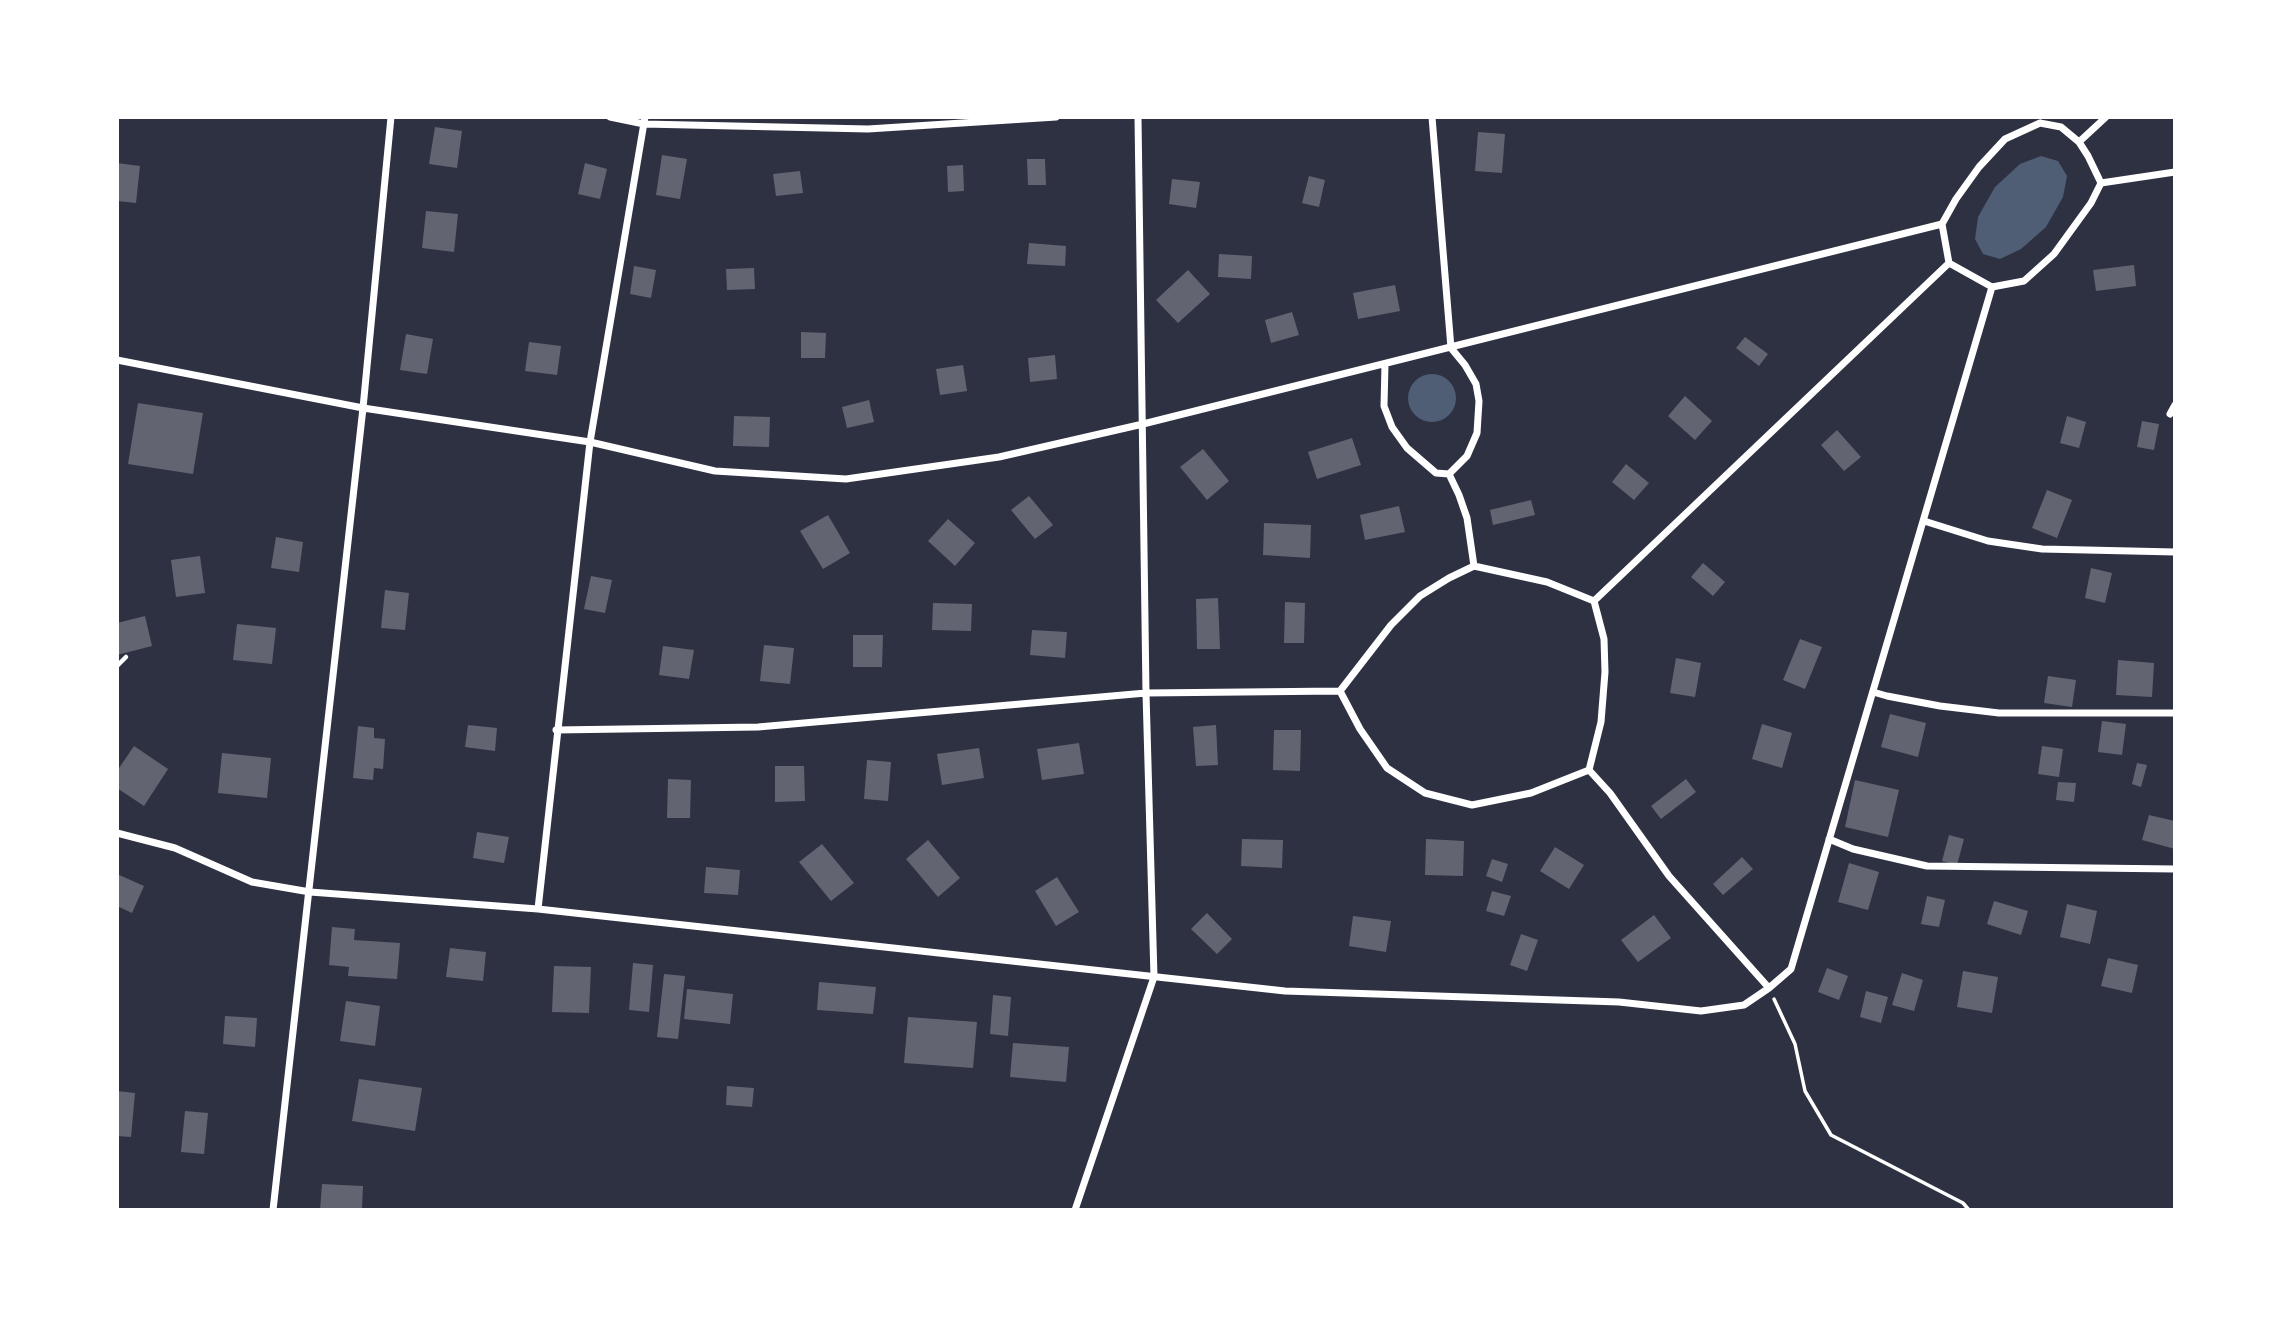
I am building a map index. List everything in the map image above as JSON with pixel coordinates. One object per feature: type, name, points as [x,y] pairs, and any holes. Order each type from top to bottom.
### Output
[{"type":"street","points":[[273,1210],[363,408],[391,117]]},
{"type":"street","points":[[610,117],[645,121],[868,129],[1056,117]]},
{"type":"street","points":[[1074,1210],[1154,977],[1146,693],[1138,117]]},
{"type":"street","points":[[1385,365],[1384,406],[1392,427],[1407,447],[1436,473],[1449,474],[1467,456],[1477,433],[1479,401],[1476,384],[1451,348],[1432,117]]},
{"type":"street","points":[[2078,142],[2106,117]]},
{"type":"street","points":[[1949,263],[1942,224],[1956,199],[1979,167],[2005,139],[2040,120],[2062,127],[2078,142],[2101,183]]},
{"type":"street","points":[[538,909],[590,442],[645,121]]},
{"type":"street","points":[[2101,183],[2175,172]]},
{"type":"street","points":[[1949,263],[1992,287],[2024,281],[2054,254],[2091,204],[2101,183]]},
{"type":"street","points":[[117,360],[363,408],[590,442],[715,471],[845,479],[999,457],[1143,424],[1942,224]]},
{"type":"street","points":[[1594,601],[1949,263]]},
{"type":"street","points":[[117,833],[174,848],[252,881],[310,891],[538,909],[1285,991],[1619,1002],[1700,1011],[1744,1005],[1791,969],[1992,287]]},
{"type":"street","points":[[2171,414],[2175,405]]},
{"type":"street","points":[[1449,474],[1460,495],[1467,518],[1474,566]]},
{"type":"street","points":[[1924,521],[1988,541],[2042,549],[2175,552]]},
{"type":"street","points":[[556,730],[758,727],[1146,693],[1340,691],[1391,625],[1420,596],[1474,566],[1547,582],[1594,601]]},
{"type":"street","points":[[1589,770],[1601,722],[1605,672],[1604,639],[1594,601]]},
{"type":"street","points":[[1340,691],[1360,729],[1387,768],[1425,793],[1472,805],[1531,793],[1589,770]]},
{"type":"street","points":[[1873,692],[1940,706],[1999,713],[2175,713]]},
{"type":"street","points":[[1589,770],[1611,793],[1669,876],[1769,988]]},
{"type":"street","points":[[1829,839],[1853,849],[1927,866],[2175,869]]},
{"type":"lane","points":[[117,666],[126,657]]},
{"type":"path","points":[[1769,988],[1796,1044],[1805,1091],[1831,1135],[1963,1203],[1969,1210]]},
{"type":"water","points":[[2041,156],[2058,161],[2067,176],[2063,197],[2046,227],[2021,249],[2000,259],[1983,254],[1975,239],[1978,217],[1995,187],[2020,164]]},
{"type":"water","points":[[1432,374],[1449,381],[1456,398],[1449,415],[1432,422],[1415,415],[1408,398],[1415,381]]},
{"type":"building","points":[[435,127],[462,131],[457,168],[429,164]]},
{"type":"building","points":[[1478,132],[1505,134],[1502,173],[1475,171]]},
{"type":"building","points":[[662,155],[687,159],[680,199],[656,195]]},
{"type":"building","points":[[1027,159],[1045,159],[1046,185],[1028,185]]},
{"type":"building","points":[[117,163],[140,166],[136,203],[117,201]]},
{"type":"building","points":[[585,163],[607,169],[600,199],[578,194]]},
{"type":"building","points":[[963,165],[964,191],[948,192],[947,166]]},
{"type":"building","points":[[800,171],[803,193],[776,196],[773,174]]},
{"type":"building","points":[[1309,176],[1325,180],[1319,207],[1302,203]]},
{"type":"building","points":[[1172,179],[1200,182],[1196,208],[1169,204]]},
{"type":"building","points":[[426,211],[458,214],[454,252],[422,248]]},
{"type":"building","points":[[1029,243],[1066,246],[1065,266],[1027,264]]},
{"type":"building","points":[[1219,254],[1252,256],[1251,279],[1218,277]]},
{"type":"building","points":[[2134,265],[2136,286],[2096,291],[2093,270]]},
{"type":"building","points":[[634,266],[656,270],[651,298],[630,294]]},
{"type":"building","points":[[754,268],[755,289],[727,290],[726,269]]},
{"type":"building","points":[[1188,270],[1210,294],[1178,323],[1156,300]]},
{"type":"building","points":[[1395,285],[1400,311],[1358,319],[1353,293]]},
{"type":"building","points":[[1292,312],[1299,335],[1271,343],[1265,320]]},
{"type":"building","points":[[801,332],[826,333],[825,358],[801,358]]},
{"type":"building","points":[[406,334],[433,339],[427,374],[400,370]]},
{"type":"building","points":[[1745,337],[1768,354],[1759,366],[1736,348]]},
{"type":"building","points":[[529,342],[561,346],[557,375],[525,371]]},
{"type":"building","points":[[1055,355],[1057,379],[1030,382],[1028,358]]},
{"type":"building","points":[[963,365],[967,391],[940,395],[936,369]]},
{"type":"building","points":[[1685,396],[1712,421],[1695,440],[1668,416]]},
{"type":"building","points":[[869,400],[874,422],[847,428],[842,407]]},
{"type":"building","points":[[138,403],[203,413],[193,474],[128,464]]},
{"type":"building","points":[[734,416],[770,417],[769,447],[733,446]]},
{"type":"building","points":[[2067,416],[2086,422],[2079,448],[2060,443]]},
{"type":"building","points":[[2142,421],[2159,424],[2154,450],[2137,447]]},
{"type":"building","points":[[1837,430],[1861,457],[1844,471],[1821,445]]},
{"type":"building","points":[[1352,438],[1361,465],[1317,479],[1308,452]]},
{"type":"building","points":[[1203,449],[1229,481],[1207,500],[1180,467]]},
{"type":"building","points":[[1626,464],[1649,483],[1634,500],[1612,482]]},
{"type":"building","points":[[2047,490],[2072,500],[2057,538],[2032,528]]},
{"type":"building","points":[[1029,496],[1053,525],[1035,539],[1011,510]]},
{"type":"building","points":[[1531,500],[1535,515],[1493,525],[1490,510]]},
{"type":"building","points":[[1399,506],[1405,532],[1365,540],[1360,515]]},
{"type":"building","points":[[828,515],[850,553],[823,569],[800,531]]},
{"type":"building","points":[[948,519],[975,543],[955,566],[928,541]]},
{"type":"building","points":[[1264,523],[1311,525],[1310,558],[1263,555]]},
{"type":"building","points":[[276,537],[303,542],[299,572],[271,568]]},
{"type":"building","points":[[200,556],[205,593],[176,597],[171,560]]},
{"type":"building","points":[[1703,563],[1725,582],[1713,596],[1691,577]]},
{"type":"building","points":[[2091,568],[2112,573],[2105,603],[2085,598]]},
{"type":"building","points":[[591,576],[612,580],[605,613],[584,609]]},
{"type":"building","points":[[385,590],[409,593],[405,630],[381,628]]},
{"type":"building","points":[[1218,598],[1220,649],[1197,649],[1196,599]]},
{"type":"building","points":[[1285,602],[1305,603],[1304,643],[1284,643]]},
{"type":"building","points":[[933,603],[972,604],[971,631],[932,630]]},
{"type":"building","points":[[145,616],[152,646],[117,655],[117,623]]},
{"type":"building","points":[[237,624],[276,628],[272,664],[233,660]]},
{"type":"building","points":[[1032,630],[1067,632],[1065,658],[1030,655]]},
{"type":"building","points":[[853,635],[883,635],[882,667],[853,667]]},
{"type":"building","points":[[1800,639],[1822,647],[1805,689],[1783,680]]},
{"type":"building","points":[[764,645],[794,648],[790,684],[760,681]]},
{"type":"building","points":[[663,646],[694,650],[689,679],[659,675]]},
{"type":"building","points":[[1676,658],[1701,663],[1695,697],[1670,693]]},
{"type":"building","points":[[2118,660],[2154,663],[2152,697],[2116,695]]},
{"type":"building","points":[[2048,676],[2076,680],[2072,707],[2044,703]]},
{"type":"building","points":[[1890,714],[1926,723],[1918,757],[1881,747]]},
{"type":"building","points":[[2102,721],[2126,724],[2122,755],[2098,752]]},
{"type":"building","points":[[1762,724],[1792,733],[1782,768],[1752,759]]},
{"type":"building","points":[[468,725],[497,728],[495,751],[465,747]]},
{"type":"building","points":[[1216,725],[1218,765],[1196,766],[1193,727]]},
{"type":"building","points":[[358,726],[374,728],[374,738],[385,739],[383,769],[374,768],[373,780],[353,778]]},
{"type":"building","points":[[1274,730],[1301,730],[1300,771],[1273,770]]},
{"type":"building","points":[[1079,743],[1084,774],[1042,780],[1037,749]]},
{"type":"building","points":[[134,746],[168,769],[144,806],[117,788],[117,771]]},
{"type":"building","points":[[2042,746],[2063,749],[2059,777],[2038,774]]},
{"type":"building","points":[[979,748],[984,778],[942,785],[937,754]]},
{"type":"building","points":[[222,753],[271,758],[267,798],[218,793]]},
{"type":"building","points":[[867,760],[891,762],[888,801],[864,799]]},
{"type":"building","points":[[2137,763],[2147,765],[2141,787],[2132,784]]},
{"type":"building","points":[[775,766],[804,766],[805,801],[775,802]]},
{"type":"building","points":[[668,779],[691,780],[690,818],[667,818]]},
{"type":"building","points":[[1686,779],[1696,792],[1661,819],[1651,806]]},
{"type":"building","points":[[1855,780],[1899,790],[1888,837],[1845,827]]},
{"type":"building","points":[[2058,782],[2076,783],[2074,802],[2056,800]]},
{"type":"building","points":[[2149,815],[2175,821],[2175,849],[2142,840]]},
{"type":"building","points":[[477,832],[509,837],[504,863],[473,858]]},
{"type":"building","points":[[1949,835],[1964,839],[1957,865],[1942,861]]},
{"type":"building","points":[[1242,839],[1283,840],[1282,868],[1241,866]]},
{"type":"building","points":[[1426,839],[1464,841],[1463,876],[1425,875]]},
{"type":"building","points":[[928,840],[960,878],[938,897],[906,859]]},
{"type":"building","points":[[822,844],[854,883],[831,901],[799,862]]},
{"type":"building","points":[[1555,847],[1584,865],[1569,889],[1540,871]]},
{"type":"building","points":[[1742,857],[1753,869],[1723,895],[1713,884]]},
{"type":"building","points":[[1492,859],[1508,864],[1502,882],[1486,876]]},
{"type":"building","points":[[1849,863],[1879,872],[1868,910],[1838,902]]},
{"type":"building","points":[[706,867],[740,870],[738,895],[704,893]]},
{"type":"building","points":[[117,874],[144,886],[132,913],[117,906]]},
{"type":"building","points":[[1057,877],[1079,912],[1056,926],[1035,891]]},
{"type":"building","points":[[1492,891],[1511,896],[1504,916],[1486,911]]},
{"type":"building","points":[[1927,896],[1945,900],[1939,927],[1921,924]]},
{"type":"building","points":[[1994,901],[2028,911],[2021,935],[1987,924]]},
{"type":"building","points":[[2067,904],[2097,911],[2090,944],[2060,937]]},
{"type":"building","points":[[1207,913],[1232,939],[1217,954],[1191,929]]},
{"type":"building","points":[[1654,915],[1671,938],[1638,962],[1621,940]]},
{"type":"building","points":[[1353,916],[1391,921],[1386,952],[1349,946]]},
{"type":"building","points":[[332,927],[355,929],[354,940],[400,943],[397,979],[348,976],[349,967],[329,965]]},
{"type":"building","points":[[1521,934],[1538,940],[1527,971],[1510,965]]},
{"type":"building","points":[[450,948],[486,952],[483,981],[446,977]]},
{"type":"building","points":[[2108,958],[2138,965],[2132,993],[2101,986]]},
{"type":"building","points":[[633,963],[653,965],[649,1012],[629,1010]]},
{"type":"building","points":[[554,966],[591,967],[589,1013],[552,1012]]},
{"type":"building","points":[[1827,968],[1848,976],[1839,1000],[1818,992]]},
{"type":"building","points":[[1963,971],[1998,977],[1992,1013],[1957,1007]]},
{"type":"building","points":[[1902,973],[1923,980],[1914,1011],[1892,1005]]},
{"type":"building","points":[[664,974],[685,976],[678,1039],[657,1037]]},
{"type":"building","points":[[819,982],[876,987],[873,1014],[817,1010]]},
{"type":"building","points":[[687,989],[733,994],[730,1024],[684,1019]]},
{"type":"building","points":[[1866,991],[1888,997],[1881,1023],[1860,1017]]},
{"type":"building","points":[[993,995],[1011,997],[1008,1036],[990,1034]]},
{"type":"building","points":[[346,1001],[380,1006],[375,1046],[340,1041]]},
{"type":"building","points":[[225,1016],[257,1018],[255,1047],[223,1044]]},
{"type":"building","points":[[908,1017],[977,1022],[973,1068],[904,1063]]},
{"type":"building","points":[[1013,1043],[1069,1047],[1066,1082],[1010,1077]]},
{"type":"building","points":[[359,1079],[422,1088],[415,1131],[352,1121]]},
{"type":"building","points":[[727,1086],[754,1088],[752,1107],[726,1105]]},
{"type":"building","points":[[117,1091],[135,1093],[131,1137],[117,1136]]},
{"type":"building","points":[[185,1111],[208,1113],[204,1154],[181,1152]]},
{"type":"building","points":[[322,1184],[363,1186],[362,1210],[320,1210]]}]
